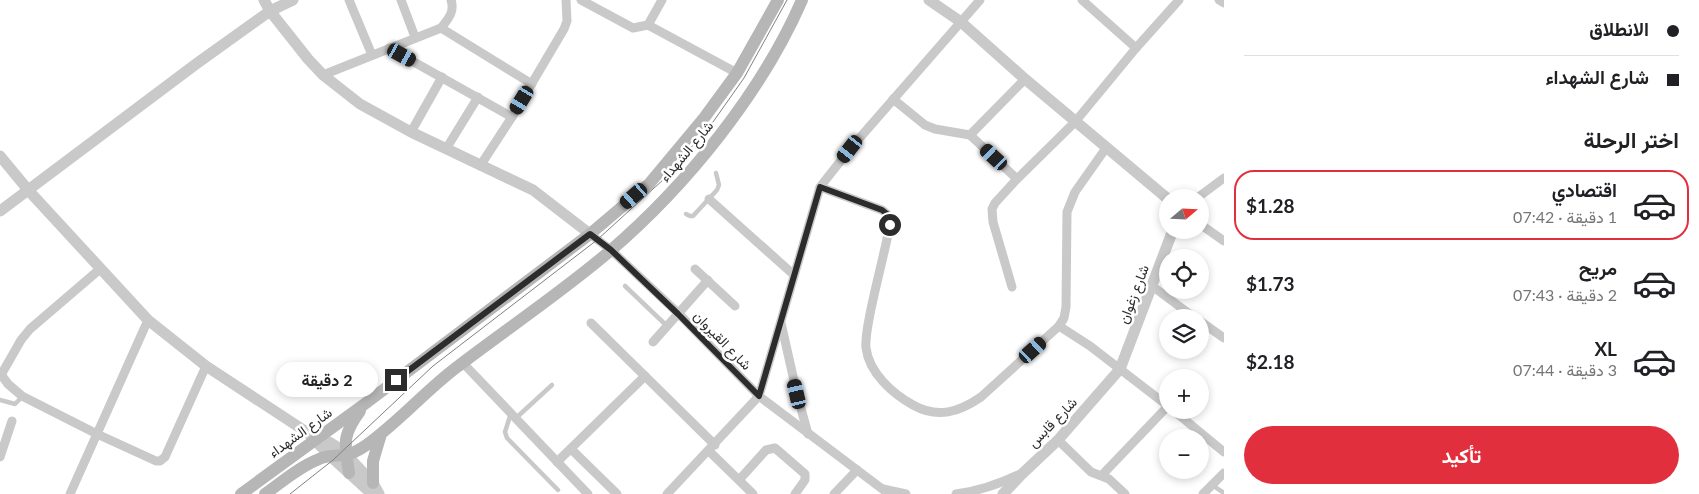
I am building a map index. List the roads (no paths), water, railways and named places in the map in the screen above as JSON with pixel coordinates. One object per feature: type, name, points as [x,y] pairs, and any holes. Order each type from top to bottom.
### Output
[{"type":"main road","name":"شارع الشهداء","points":[[241,494],[314,437],[366,403],[590,234],[649,184],[704,118],[737,73],[778,0]]},
{"type":"main road","name":"شارع الشهداء","points":[[347,455],[381,434],[462,362],[503,334],[611,250],[666,198],[721,134],[754,87],[774,54],[802,0]]},
{"type":"main road","points":[[349,473],[345,441],[349,430],[366,403]]},
{"type":"main road","points":[[375,490],[373,461],[381,434]]},
{"type":"main road","points":[[265,494],[306,465],[329,455],[347,455]]},
{"type":"street","points":[[264,0],[270,11],[308,59],[323,75],[360,104],[411,132],[533,190],[590,234]]},
{"type":"street","points":[[0,211],[196,64],[270,11],[292,0]]},
{"type":"street","points":[[350,0],[372,55]]},
{"type":"street","points":[[401,0],[415,37]]},
{"type":"street","points":[[323,75],[441,28],[453,10],[451,0]]},
{"type":"street","points":[[480,166],[512,117],[564,29],[567,12],[566,0]]},
{"type":"street","points":[[581,0],[632,28],[648,25],[737,73]]},
{"type":"street","points":[[648,25],[662,0]]},
{"type":"street","points":[[929,0],[961,22],[1024,79],[1159,192]]},
{"type":"street","points":[[668,494],[759,396],[820,187],[850,149],[980,0]]},
{"type":"street","points":[[1082,0],[1136,48]]},
{"type":"street","points":[[1012,287],[993,222],[992,210],[995,203],[1075,122],[1136,48],[1179,0]]},
{"type":"street","points":[[1219,0],[1224,3]]},
{"type":"street","points":[[441,28],[532,84]]},
{"type":"street","points":[[389,48],[512,117]]},
{"type":"street","points":[[411,132],[442,77]]},
{"type":"street","points":[[970,134],[1024,79]]},
{"type":"street","points":[[446,149],[478,97]]},
{"type":"street","points":[[893,99],[925,125],[935,129],[970,134],[1017,179]]},
{"type":"street","points":[[820,187],[882,210],[889,219],[890,225],[873,298],[866,348],[870,362],[878,376],[907,401],[919,408],[937,412],[953,412],[967,407],[981,398],[1059,326],[1064,318],[1066,307],[1067,212],[1075,192],[1106,148]]},
{"type":"street","points":[[0,156],[29,191],[148,320],[206,366],[314,437],[329,442],[347,455],[375,490]]},
{"type":"street","points":[[1209,189],[1224,178]]},
{"type":"street","points":[[709,199],[794,275]]},
{"type":"street","points":[[1209,230],[1224,240]]},
{"type":"street","name":"شارع القيروان","points":[[590,234],[611,250],[678,314],[759,396],[886,492]]},
{"type":"street","name":"شارع زغوان","points":[[1120,369],[1170,239]]},
{"type":"street","points":[[100,269],[30,329],[21,340],[1,374],[8,384],[22,396],[97,434],[153,460],[160,461],[163,460],[206,366]]},
{"type":"street","points":[[695,269],[735,306]]},
{"type":"street","points":[[653,342],[708,280]]},
{"type":"street","points":[[1152,286],[1183,309]]},
{"type":"street","points":[[70,494],[148,320]]},
{"type":"street","points":[[781,322],[808,434]]},
{"type":"street","points":[[591,323],[645,376],[712,448],[738,480],[753,494]]},
{"type":"street","points":[[1059,326],[1168,406],[1102,475]]},
{"type":"street","points":[[1209,327],[1224,338]]},
{"type":"street","points":[[462,362],[588,494]]},
{"type":"street","name":"شارع قابس","points":[[1003,494],[1058,440],[1120,369]]},
{"type":"street","points":[[557,462],[645,376]]},
{"type":"street","points":[[1184,419],[1224,452]]},
{"type":"street","points":[[0,457],[12,421]]},
{"type":"street","points":[[314,437],[329,455],[349,473],[375,490]]},
{"type":"street","points":[[1058,440],[1091,472],[1109,479],[1125,494]]},
{"type":"street","points":[[738,480],[766,450],[775,448],[805,474],[805,480],[794,494]]},
{"type":"street","points":[[571,449],[617,494]]},
{"type":"street","points":[[834,494],[857,470]]},
{"type":"street","points":[[1203,494],[1224,473]]},
{"type":"street","points":[[956,494],[996,485],[1022,474]]},
{"type":"street","points":[[886,492],[906,494]]},
{"type":"lane","points":[[686,214],[693,216],[718,188],[716,173]]},
{"type":"lane","points":[[625,286],[667,326]]},
{"type":"lane","points":[[552,385],[514,416],[505,432],[507,438],[558,490]]},
{"type":"lane","points":[[0,400],[15,404],[22,396]]},
{"type":"lane","points":[[1212,485],[1224,493]]},
{"type":"tram line","points":[[290,494],[333,460],[433,366],[597,240],[664,179],[713,122],[744,78],[787,0]]}]
